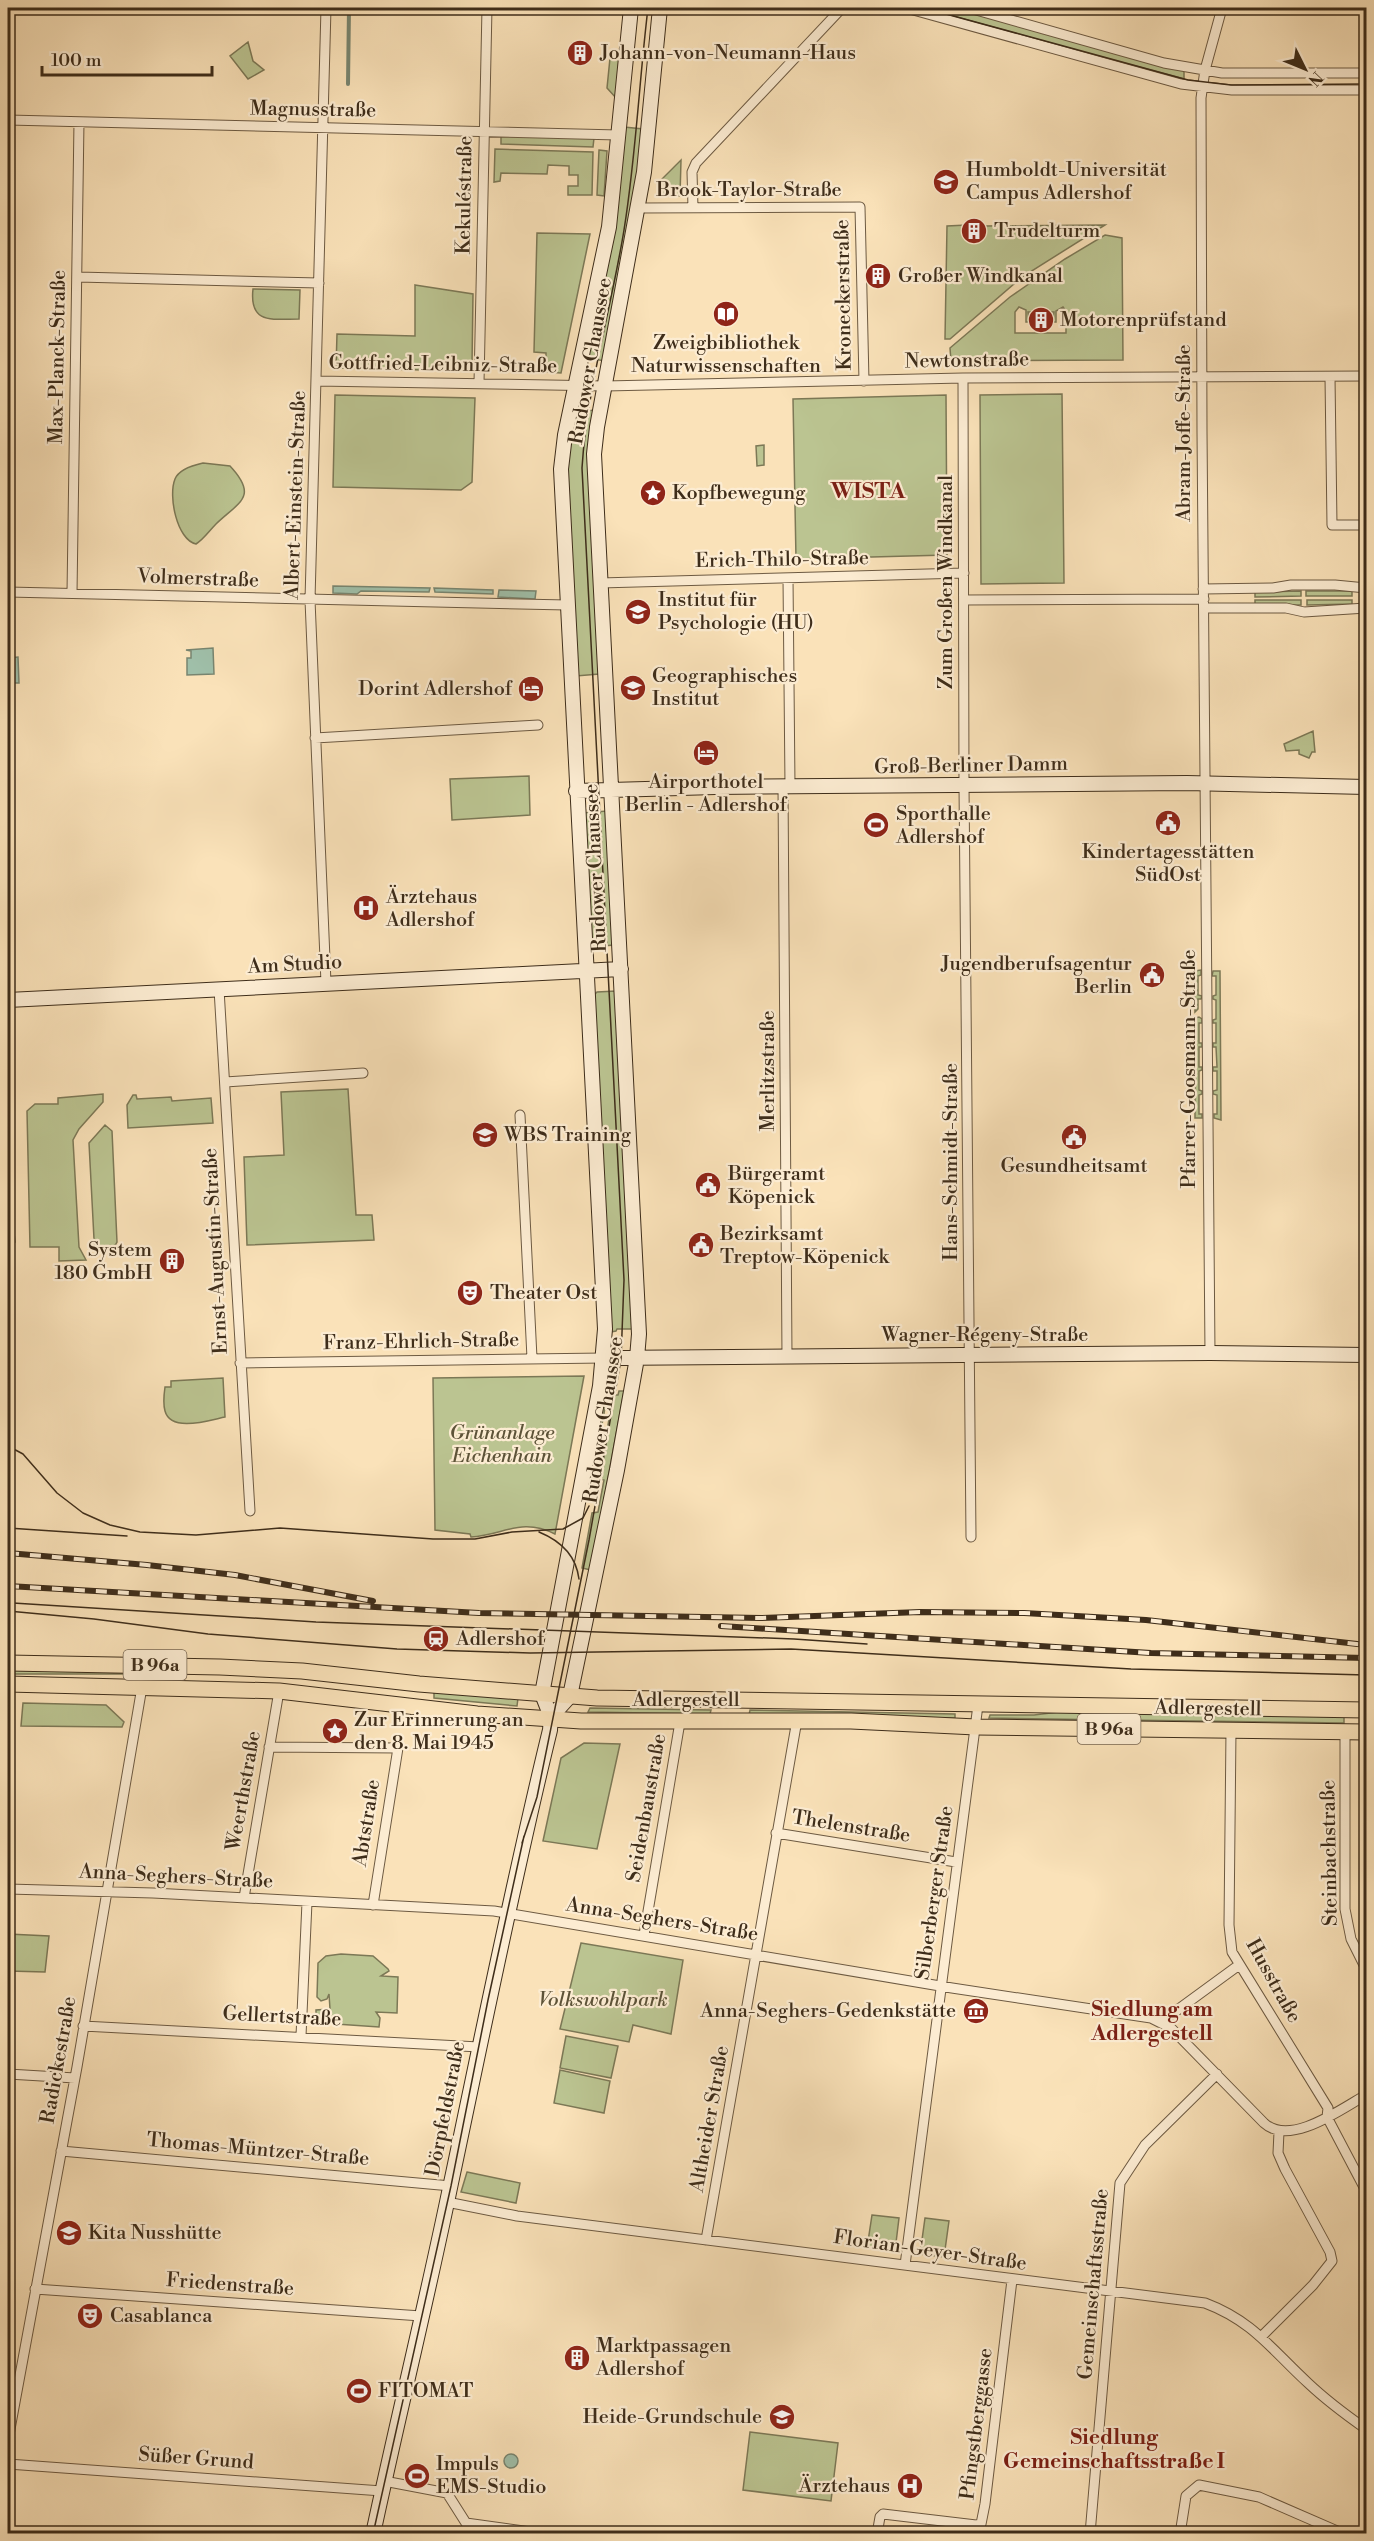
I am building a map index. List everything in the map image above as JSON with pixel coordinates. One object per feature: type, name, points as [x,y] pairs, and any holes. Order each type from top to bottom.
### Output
[{"type":"main road","name":"Rudower Chaussee","points":[[542,1694],[591,1439],[604,1358],[605,1329],[561,469],[565,435],[608,238],[631,8]]},
{"type":"main road","name":"Rudower Chaussee","points":[[570,1696],[615,1481],[637,1358],[639,1334],[594,454],[639,208],[660,8]]},
{"type":"main road","name":"Groß-Berliner Damm","points":[[576,791],[787,786],[1366,787]]},
{"type":"main road","name":"Am Studio","points":[[8,1000],[621,969]]},
{"type":"main road","name":"Wagner-Régeny-Straße","points":[[604,1358],[1210,1353],[1366,1355]]},
{"type":"main road","name":"Adlergestell","points":[[8,1663],[209,1666],[302,1671],[419,1684],[570,1696],[1366,1710]]},
{"type":"main road","name":"Adlergestell","points":[[8,1684],[279,1691],[465,1713],[581,1720],[680,1722],[797,1720],[976,1727],[1366,1732]]},
{"type":"main road","points":[[542,1694],[551,1717],[570,1696]]},
{"type":"main road","name":"Dörpfeldstraße","points":[[373,2534],[451,2186],[507,1913],[551,1717]]},
{"type":"street","name":"Albert-Einstein-Straße","points":[[326,8],[310,600],[326,983]]},
{"type":"street","name":"Kekuléstraße","points":[[479,383],[487,8]]},
{"type":"street","points":[[693,208],[692,172],[696,163],[842,8]]},
{"type":"street","points":[[906,8],[1132,71],[1202,85],[1232,90],[1366,90]]},
{"type":"street","points":[[969,8],[1164,63],[1205,70],[1233,74],[1366,73]]},
{"type":"street","name":"Abram-Joffe-Straße","points":[[1206,785],[1201,377],[1202,85],[1222,8]]},
{"type":"street","name":"Magnusstraße","points":[[8,120],[618,135]]},
{"type":"street","name":"Max-Planck-Straße","points":[[72,593],[79,122]]},
{"type":"street","name":"Brook-Taylor-Straße","points":[[639,208],[860,207]]},
{"type":"street","name":"Kroneckerstraße","points":[[860,207],[864,381]]},
{"type":"street","points":[[78,277],[319,283]]},
{"type":"street","name":"Newtonstraße","points":[[605,386],[963,378],[1366,376]]},
{"type":"street","points":[[1330,377],[1332,525],[1366,525]]},
{"type":"street","name":"Zum Großen Windkanal","points":[[963,378],[964,786]]},
{"type":"street","name":"Gottfried-Leibniz-Straße","points":[[317,381],[605,386]]},
{"type":"street","name":"Erich-Thilo-Straße","points":[[600,583],[964,573]]},
{"type":"street","name":"Merlitzstraße","points":[[787,1356],[788,578]]},
{"type":"street","points":[[1204,599],[1291,585],[1366,588]]},
{"type":"street","name":"Volmerstraße","points":[[8,592],[567,605]]},
{"type":"street","points":[[963,600],[1204,599],[1304,612],[1366,608]]},
{"type":"street","points":[[315,738],[538,725]]},
{"type":"street","name":"Pfarrer-Goosmann-Straße","points":[[1206,785],[1210,1353]]},
{"type":"street","name":"Hans-Schmidt-Straße","points":[[964,786],[971,1537]]},
{"type":"street","name":"Ernst-Augustin-Straße","points":[[219,989],[250,1511]]},
{"type":"street","points":[[225,1082],[363,1073]]},
{"type":"street","points":[[520,1115],[532,1358]]},
{"type":"street","name":"Franz-Ehrlich-Straße","points":[[240,1363],[604,1358]]},
{"type":"street","name":"Radickestraße","points":[[8,2440],[75,2078],[142,1687]]},
{"type":"street","name":"Weerthstraße","points":[[244,1898],[279,1691]]},
{"type":"street","name":"Silberberger Straße","points":[[905,2265],[978,1704]]},
{"type":"street","name":"Altheider Straße","points":[[706,2240],[797,1720]]},
{"type":"street","name":"Seidenbaustraße","points":[[644,1935],[680,1722]]},
{"type":"street","name":"Husstraße","points":[[1231,1730],[1229,1938],[1232,1952],[1328,2108],[1327,2117],[1366,2191]]},
{"type":"street","name":"Steinbachstraße","points":[[1345,1732],[1345,1909],[1351,1939],[1366,1969]]},
{"type":"street","name":"Abtstraße","points":[[269,1747],[398,1748],[373,1905]]},
{"type":"street","name":"Thelenstraße","points":[[776,1833],[956,1862]]},
{"type":"street","name":"Anna-Seghers-Straße","points":[[8,1889],[244,1898],[507,1913],[940,1986],[1151,2018],[1171,2028],[1264,2123],[1280,2132]]},
{"type":"street","points":[[301,2036],[307,1902]]},
{"type":"street","points":[[1161,2022],[1239,1965]]},
{"type":"street","name":"Gellertstraße","points":[[83,2026],[479,2047]]},
{"type":"street","points":[[8,2074],[75,2078]]},
{"type":"street","name":"Gemeinschaftsstraße","points":[[1090,2534],[1120,2183],[1145,2145],[1217,2074]]},
{"type":"street","points":[[1261,2337],[1313,2285],[1332,2261],[1330,2252],[1278,2153],[1280,2132],[1296,2131],[1366,2095]]},
{"type":"street","name":"Thomas-Müntzer-Straße","points":[[61,2151],[451,2186]]},
{"type":"street","name":"Florian-Geyer-Straße","points":[[447,2202],[517,2217],[1205,2303],[1228,2312],[1261,2337],[1341,2412],[1366,2429]]},
{"type":"street","name":"Pfingstberggasse","points":[[877,2534],[880,2517],[883,2514],[976,2526],[981,2524],[1012,2280]]},
{"type":"street","name":"Friedenstraße","points":[[35,2289],[421,2316]]},
{"type":"street","name":"Süßer Grund","points":[[8,2464],[383,2486],[447,2493],[466,2523],[545,2534]]},
{"type":"street","points":[[1180,2534],[1186,2496],[1199,2485],[1259,2497],[1344,2534]]},
{"type":"green space","points":[[917,8],[956,8],[1184,70],[1184,79]]},
{"type":"green space","points":[[248,42],[253,61],[264,70],[248,79],[230,56]]},
{"type":"green space","points":[[610,58],[619,59],[616,98],[607,88]]},
{"type":"green space","points":[[624,127],[643,129],[638,179],[605,361],[587,358]]},
{"type":"green space","points":[[501,136],[594,138],[593,147],[501,144]]},
{"type":"green space","points":[[495,149],[593,152],[592,195],[568,195],[568,186],[578,186],[578,175],[569,175],[569,166],[548,165],[547,174],[501,173],[500,181],[494,182]]},
{"type":"green space","points":[[599,150],[607,151],[604,196],[597,195]]},
{"type":"green space","points":[[681,160],[680,196],[658,196],[659,182]]},
{"type":"green space","points":[[967,225],[966,236],[975,241],[982,235],[982,226],[1105,225],[1022,277],[950,339],[945,339],[947,226]]},
{"type":"green space","points":[[537,233],[590,234],[561,373],[546,372],[546,353],[534,352]]},
{"type":"green space","points":[[1105,235],[1122,238],[1123,360],[951,361],[950,348],[1010,297]],"holes":[[[1019,307],[1026,310],[1026,322],[1029,322],[1028,312],[1054,312],[1053,322],[1056,322],[1056,311],[1063,307],[1066,311],[1066,333],[1015,333],[1015,312]]]},
{"type":"green space","points":[[415,285],[473,294],[472,364],[469,371],[336,368],[337,334],[415,336]]},
{"type":"green space","points":[[253,289],[300,290],[299,319],[265,318],[255,309]]},
{"type":"green space","points":[[1062,394],[1064,583],[981,584],[980,395]]},
{"type":"green space","points":[[335,395],[475,398],[472,482],[461,490],[333,487]]},
{"type":"green space","points":[[946,395],[947,555],[796,559],[793,399]]},
{"type":"green space","points":[[595,410],[599,674],[576,676],[567,505],[568,458],[575,412]]},
{"type":"green space","points":[[764,445],[764,465],[757,466],[756,446]]},
{"type":"green space","points":[[203,463],[230,466],[239,476],[244,492],[238,504],[196,544],[189,541],[179,526],[174,506],[173,487],[180,473]]},
{"type":"green space","points":[[1301,591],[1301,596],[1255,597],[1255,592]]},
{"type":"green space","points":[[1306,591],[1352,591],[1352,596],[1306,596]]},
{"type":"green space","points":[[1255,600],[1301,600],[1301,605],[1255,605]]},
{"type":"green space","points":[[1307,600],[1352,600],[1352,604],[1307,605]]},
{"type":"green space","points":[[1313,731],[1315,752],[1312,752],[1309,758],[1299,754],[1299,750],[1286,751],[1284,744]]},
{"type":"green space","points":[[529,776],[530,815],[452,820],[450,779]]},
{"type":"green space","points":[[607,811],[614,945],[590,947],[583,813]]},
{"type":"green space","points":[[1201,970],[1201,975],[1198,976],[1198,995],[1202,996],[1198,999],[1198,1009],[1195,1012],[1194,971]]},
{"type":"green space","points":[[1213,971],[1220,971],[1221,1120],[1214,1118],[1214,1114],[1217,1114],[1217,1095],[1213,1094],[1213,1091],[1217,1090],[1217,1071],[1213,1071],[1213,1067],[1217,1067],[1216,1047],[1213,1047],[1213,1043],[1216,1043],[1216,1023],[1213,1023],[1213,1020],[1216,1019],[1216,1000],[1213,996],[1216,995],[1216,976],[1212,976]]},
{"type":"green space","points":[[616,991],[633,1329],[617,1329],[610,1332],[593,996],[597,992]]},
{"type":"green space","points":[[1195,1018],[1202,1019],[1202,1023],[1199,1023],[1199,1043],[1202,1043],[1202,1047],[1199,1047],[1199,1067],[1202,1067],[1202,1070],[1199,1071],[1199,1090],[1202,1094],[1199,1095],[1199,1114],[1202,1114],[1202,1118],[1195,1118]]},
{"type":"green space","points":[[348,1089],[356,1215],[372,1215],[374,1240],[247,1245],[244,1157],[284,1155],[281,1092]]},
{"type":"green space","points":[[103,1094],[103,1102],[79,1129],[73,1140],[79,1247],[86,1260],[59,1261],[59,1247],[30,1247],[27,1111],[35,1104],[58,1104],[58,1098]]},
{"type":"green space","points":[[133,1095],[136,1095],[137,1099],[171,1097],[172,1101],[211,1098],[213,1123],[128,1128],[127,1105]]},
{"type":"green space","points":[[105,1125],[112,1131],[117,1242],[113,1249],[95,1249],[89,1143]]},
{"type":"green space","points":[[8,1206],[11,1206],[15,1242],[8,1251]]},
{"type":"green space","name":"Grünanlage Eichenhain","points":[[584,1376],[555,1534],[532,1527],[513,1528],[471,1537],[470,1534],[435,1530],[433,1378]]},
{"type":"green space","points":[[223,1378],[225,1417],[192,1423],[175,1422],[169,1418],[164,1408],[164,1396],[165,1387],[171,1387],[171,1381]]},
{"type":"green space","points":[[604,1390],[608,1391],[592,1480],[583,1505]]},
{"type":"green space","points":[[619,1391],[624,1391],[591,1570],[582,1568],[592,1513],[598,1512],[604,1480],[599,1479],[613,1395],[618,1395]]},
{"type":"green space","points":[[8,1669],[129,1673],[129,1674],[8,1674]]},
{"type":"green space","points":[[434,1692],[518,1698],[517,1706],[434,1698]]},
{"type":"green space","points":[[23,1703],[106,1705],[124,1722],[122,1727],[21,1726]]},
{"type":"green space","points":[[590,1708],[711,1710],[710,1714],[588,1712]]},
{"type":"green space","points":[[750,1710],[955,1714],[955,1718],[749,1715]]},
{"type":"green space","points":[[1067,1711],[1117,1712],[1116,1720],[989,1718],[990,1715],[1034,1715]]},
{"type":"green space","points":[[1120,1712],[1344,1716],[1344,1723],[1120,1720]]},
{"type":"green space","points":[[584,1743],[620,1744],[597,1849],[543,1841],[561,1758]]},
{"type":"green space","points":[[8,1934],[49,1936],[45,1972],[8,1971]]},
{"type":"green space","name":"Volkswohlpark","points":[[581,1943],[683,1960],[671,2034],[633,2025],[629,2042],[560,2029]]},
{"type":"green space","points":[[341,1954],[373,1956],[389,1971],[381,1976],[398,1977],[397,2013],[376,2012],[380,2018],[379,2027],[316,2021],[316,2010],[330,2009],[329,1994],[327,1999],[321,2001],[317,1997],[318,1963],[326,1956]]},
{"type":"green space","points":[[566,2036],[618,2046],[611,2078],[560,2068]]},
{"type":"green space","points":[[560,2070],[610,2081],[604,2113],[554,2103]]},
{"type":"green space","points":[[467,2172],[520,2183],[516,2203],[461,2192]]},
{"type":"green space","points":[[872,2215],[899,2218],[895,2251],[867,2248]]},
{"type":"green space","points":[[925,2218],[949,2221],[944,2257],[920,2254]]},
{"type":"green space","points":[[750,2432],[838,2443],[831,2501],[743,2490]]},
{"type":"shaded area","points":[[333,586],[430,588],[429,592],[361,591],[357,594],[333,593]]},
{"type":"shaded area","points":[[434,588],[493,590],[493,594],[435,592]]},
{"type":"shaded area","points":[[499,590],[536,591],[535,599],[498,597]]},
{"type":"shaded area","points":[[213,648],[214,674],[187,675],[187,658],[191,658],[191,651],[186,650]]},
{"type":"shaded area","points":[[18,657],[19,683],[8,683],[8,658]]},
{"type":"shaded area","points":[[508,2454],[514,2454],[518,2461],[514,2468],[508,2468],[504,2464],[504,2458]]},
{"type":"waterway","points":[[348,84],[349,8]]},
{"type":"tram line","points":[[522,1843],[537,1797],[589,1540],[621,1359],[624,1280],[582,468],[589,408],[619,260],[628,202],[648,8]]},
{"type":"tram line","points":[[924,8],[1188,80],[1231,85],[1366,84]]},
{"type":"tram line","points":[[8,1446],[23,1454],[57,1493],[83,1513],[110,1525],[140,1532],[196,1535],[280,1528],[433,1539],[475,1539],[512,1532],[563,1529],[583,1518],[589,1506]]},
{"type":"tram line","points":[[8,1528],[127,1536]]},
{"type":"tram line","points":[[539,1532],[561,1544],[575,1563],[579,1579]]},
{"type":"tram line","points":[[13,1603],[316,1622],[794,1639],[867,1644]]},
{"type":"tram line","points":[[8,1611],[94,1619],[208,1634],[397,1649],[530,1653],[791,1649],[1131,1669],[1366,1675]]},
{"type":"tram line","points":[[373,2534],[451,2186],[524,1836]]},
{"type":"railway","points":[[8,1553],[235,1575],[373,1601]]},
{"type":"railway","points":[[8,1586],[479,1613],[761,1618],[920,1612],[1024,1613],[1146,1620],[1366,1645]]},
{"type":"railway","points":[[721,1626],[1151,1653],[1366,1658]]},
{"type":"place","name":"Johann-von-Neumann-Haus","points":[[580,53]]},
{"type":"place","name":"Humboldt-Universität Campus Adlershof","points":[[946,182]]},
{"type":"place","name":"Trudelturm","points":[[974,231]]},
{"type":"place","name":"Großer Windkanal","points":[[878,276]]},
{"type":"place","name":"Zweigbibliothek Naturwissenschaften","points":[[726,314]]},
{"type":"place","name":"Motorenprüfstand","points":[[1041,320]]},
{"type":"place","name":"Kopfbewegung","points":[[653,493]]},
{"type":"place","name":"Institut für Psychologie (HU)","points":[[638,612]]},
{"type":"place","name":"Geographisches Institut","points":[[633,688]]},
{"type":"place","name":"Dorint Adlershof","points":[[531,689]]},
{"type":"place","name":"Airporthotel Berlin - Adlershof","points":[[706,753]]},
{"type":"place","name":"Kindertagesstätten SüdOst","points":[[1168,823]]},
{"type":"place","name":"Sporthalle Adlershof","points":[[876,825]]},
{"type":"place","name":"Ärztehaus Adlershof","points":[[366,908]]},
{"type":"place","name":"Jugendberufsagentur Berlin","points":[[1152,975]]},
{"type":"place","name":"WBS Training","points":[[485,1135]]},
{"type":"place","name":"Gesundheitsamt","points":[[1074,1137]]},
{"type":"place","name":"Bürgeramt Köpenick","points":[[708,1185]]},
{"type":"place","name":"Bezirksamt Treptow-Köpenick","points":[[701,1245]]},
{"type":"place","name":"System 180 GmbH","points":[[172,1261]]},
{"type":"place","name":"Theater Ost","points":[[470,1293]]},
{"type":"place","name":"Adlershof","points":[[436,1639]]},
{"type":"place","name":"Zur Erinnerung an den 8. Mai 1945","points":[[335,1731]]},
{"type":"place","name":"Anna-Seghers-Gedenkstätte","points":[[976,2011]]},
{"type":"place","name":"Kita Nusshütte","points":[[69,2233]]},
{"type":"place","name":"Casablanca","points":[[90,2316]]},
{"type":"place","name":"Marktpassagen Adlershof","points":[[577,2358]]},
{"type":"place","name":"FITOMAT","points":[[359,2391]]},
{"type":"place","name":"Heide-Grundschule","points":[[782,2417]]},
{"type":"place","name":"Impuls EMS-Studio","points":[[417,2476]]},
{"type":"place","name":"Ärztehaus","points":[[910,2486]]},
{"type":"district","name":"WISTA","points":[[868,491]]},
{"type":"district","name":"Siedlung am Adlergestell","points":[[1152,2022]]},
{"type":"district","name":"Siedlung Gemeinschaftsstraße I","points":[[1114,2450]]}]
